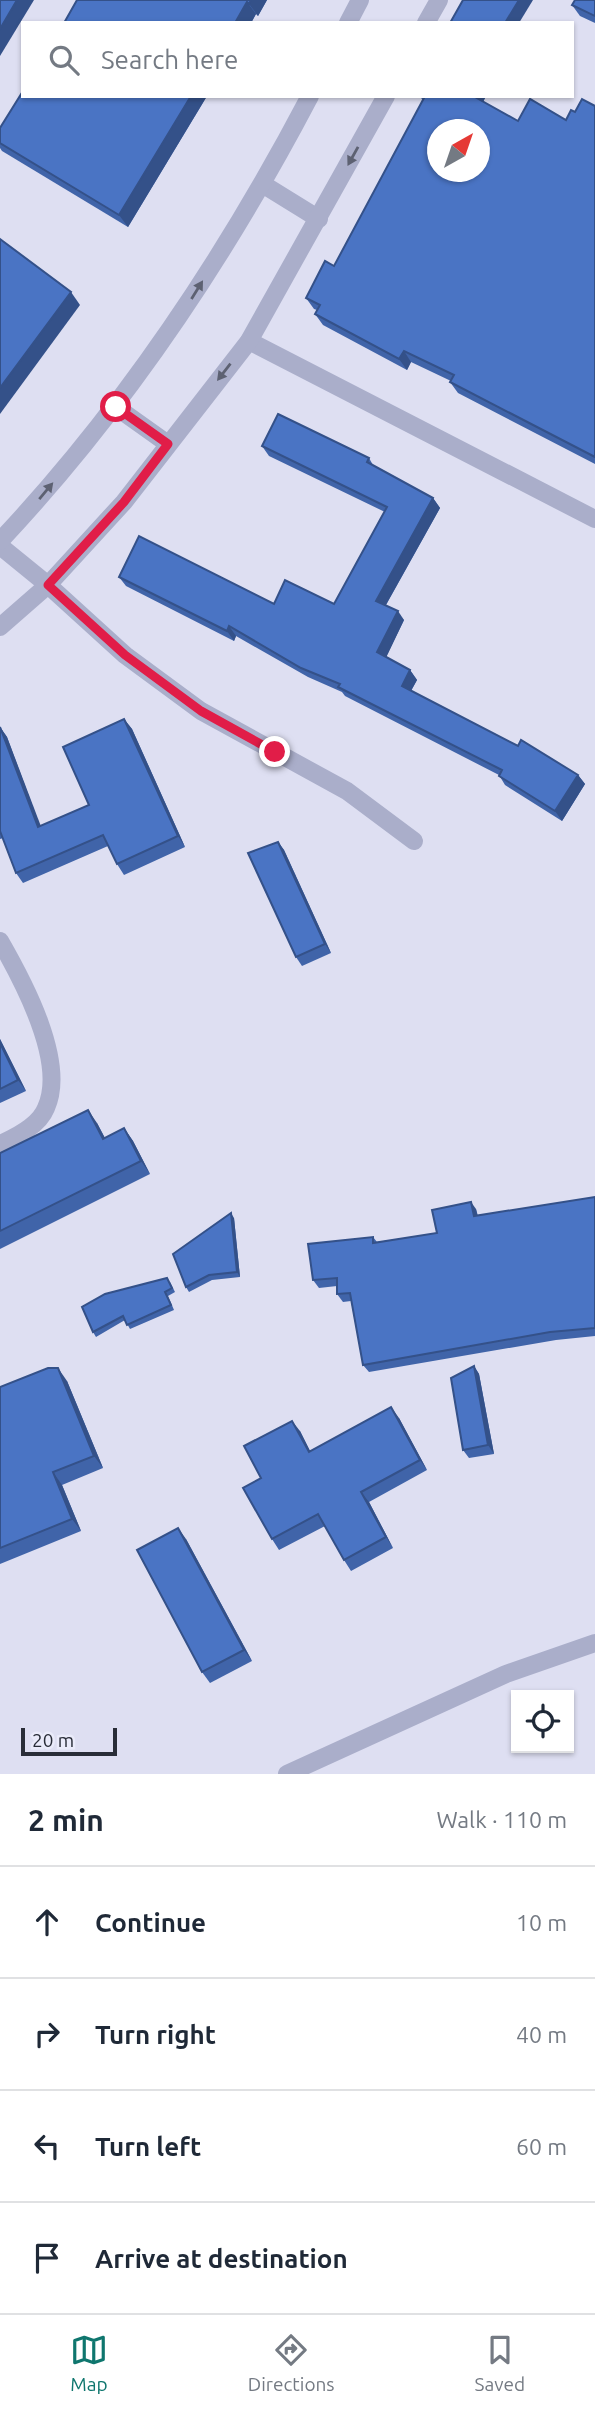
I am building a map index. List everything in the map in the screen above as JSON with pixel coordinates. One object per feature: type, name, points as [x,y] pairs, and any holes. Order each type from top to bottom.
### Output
[{"type":"street","points":[[349,21],[360,0]]},
{"type":"street","points":[[427,21],[439,0]]},
{"type":"street","points":[[309,98],[264,185],[156,355],[116,407],[0,544],[125,655],[201,711],[347,791],[414,841]]},
{"type":"street","points":[[0,627],[48,585],[124,502],[249,341],[385,98]]},
{"type":"street","points":[[264,185],[319,219]]},
{"type":"street","points":[[249,341],[595,519]]},
{"type":"street","points":[[116,407],[168,444]]},
{"type":"street","points":[[0,941],[31,996],[54,1079],[46,1110],[23,1133],[0,1144]]},
{"type":"street","points":[[287,1774],[506,1674],[595,1643]]},
{"type":"building","points":[[0,0],[17,0],[0,29]]},
{"type":"building","points":[[77,0],[251,0],[249,4],[247,2],[236,21],[65,21]]},
{"type":"building","points":[[463,0],[519,0],[506,21],[451,21]]},
{"type":"building","points":[[575,0],[595,0],[595,16],[572,5]]},
{"type":"building","points":[[21,94],[21,98],[190,98],[119,215],[0,143],[0,128]]},
{"type":"building","points":[[424,98],[477,98],[518,121],[530,99],[566,120],[571,110],[575,112],[582,99],[595,106],[595,457],[450,382],[454,375],[404,351],[399,359],[315,314],[320,305],[306,298],[325,261],[334,266]]},
{"type":"building","points":[[0,239],[71,292],[0,388]]},
{"type":"building","points":[[278,414],[369,458],[367,462],[433,498],[376,601],[398,611],[377,652],[410,670],[402,686],[518,746],[521,740],[578,775],[555,811],[499,776],[502,770],[338,687],[340,684],[301,668],[229,626],[227,631],[119,577],[139,536],[274,604],[285,580],[334,604],[387,507],[262,446]]},
{"type":"building","points":[[124,719],[178,836],[117,864],[103,835],[16,873],[0,831],[0,727],[38,827],[89,805],[63,747]]},
{"type":"building","points":[[278,842],[325,944],[296,957],[248,853]]},
{"type":"building","points":[[0,1043],[18,1080],[0,1089]]},
{"type":"building","points":[[88,1110],[103,1139],[124,1128],[141,1161],[0,1231],[0,1153]]},
{"type":"building","points":[[595,1197],[595,1328],[550,1332],[363,1365],[350,1293],[337,1294],[337,1278],[313,1280],[308,1244],[373,1237],[373,1243],[437,1233],[432,1210],[471,1202],[474,1216]]},
{"type":"building","points":[[231,1213],[237,1272],[209,1275],[186,1287],[173,1254]]},
{"type":"building","points":[[167,1278],[172,1288],[165,1292],[171,1305],[127,1325],[123,1316],[93,1332],[82,1307],[105,1294]]},
{"type":"building","points":[[474,1366],[488,1445],[463,1450],[451,1378]]},
{"type":"building","points":[[48,1368],[58,1368],[94,1456],[53,1472],[72,1519],[0,1548],[0,1387]]},
{"type":"building","points":[[391,1407],[420,1460],[361,1492],[386,1537],[344,1560],[318,1514],[272,1539],[243,1488],[261,1478],[244,1446],[292,1421],[309,1452]]},
{"type":"building","points":[[178,1528],[244,1650],[202,1672],[137,1550]]},
{"type":"route","points":[[116,407],[168,444],[124,502],[48,585],[125,655],[201,711],[275,752]]}]
